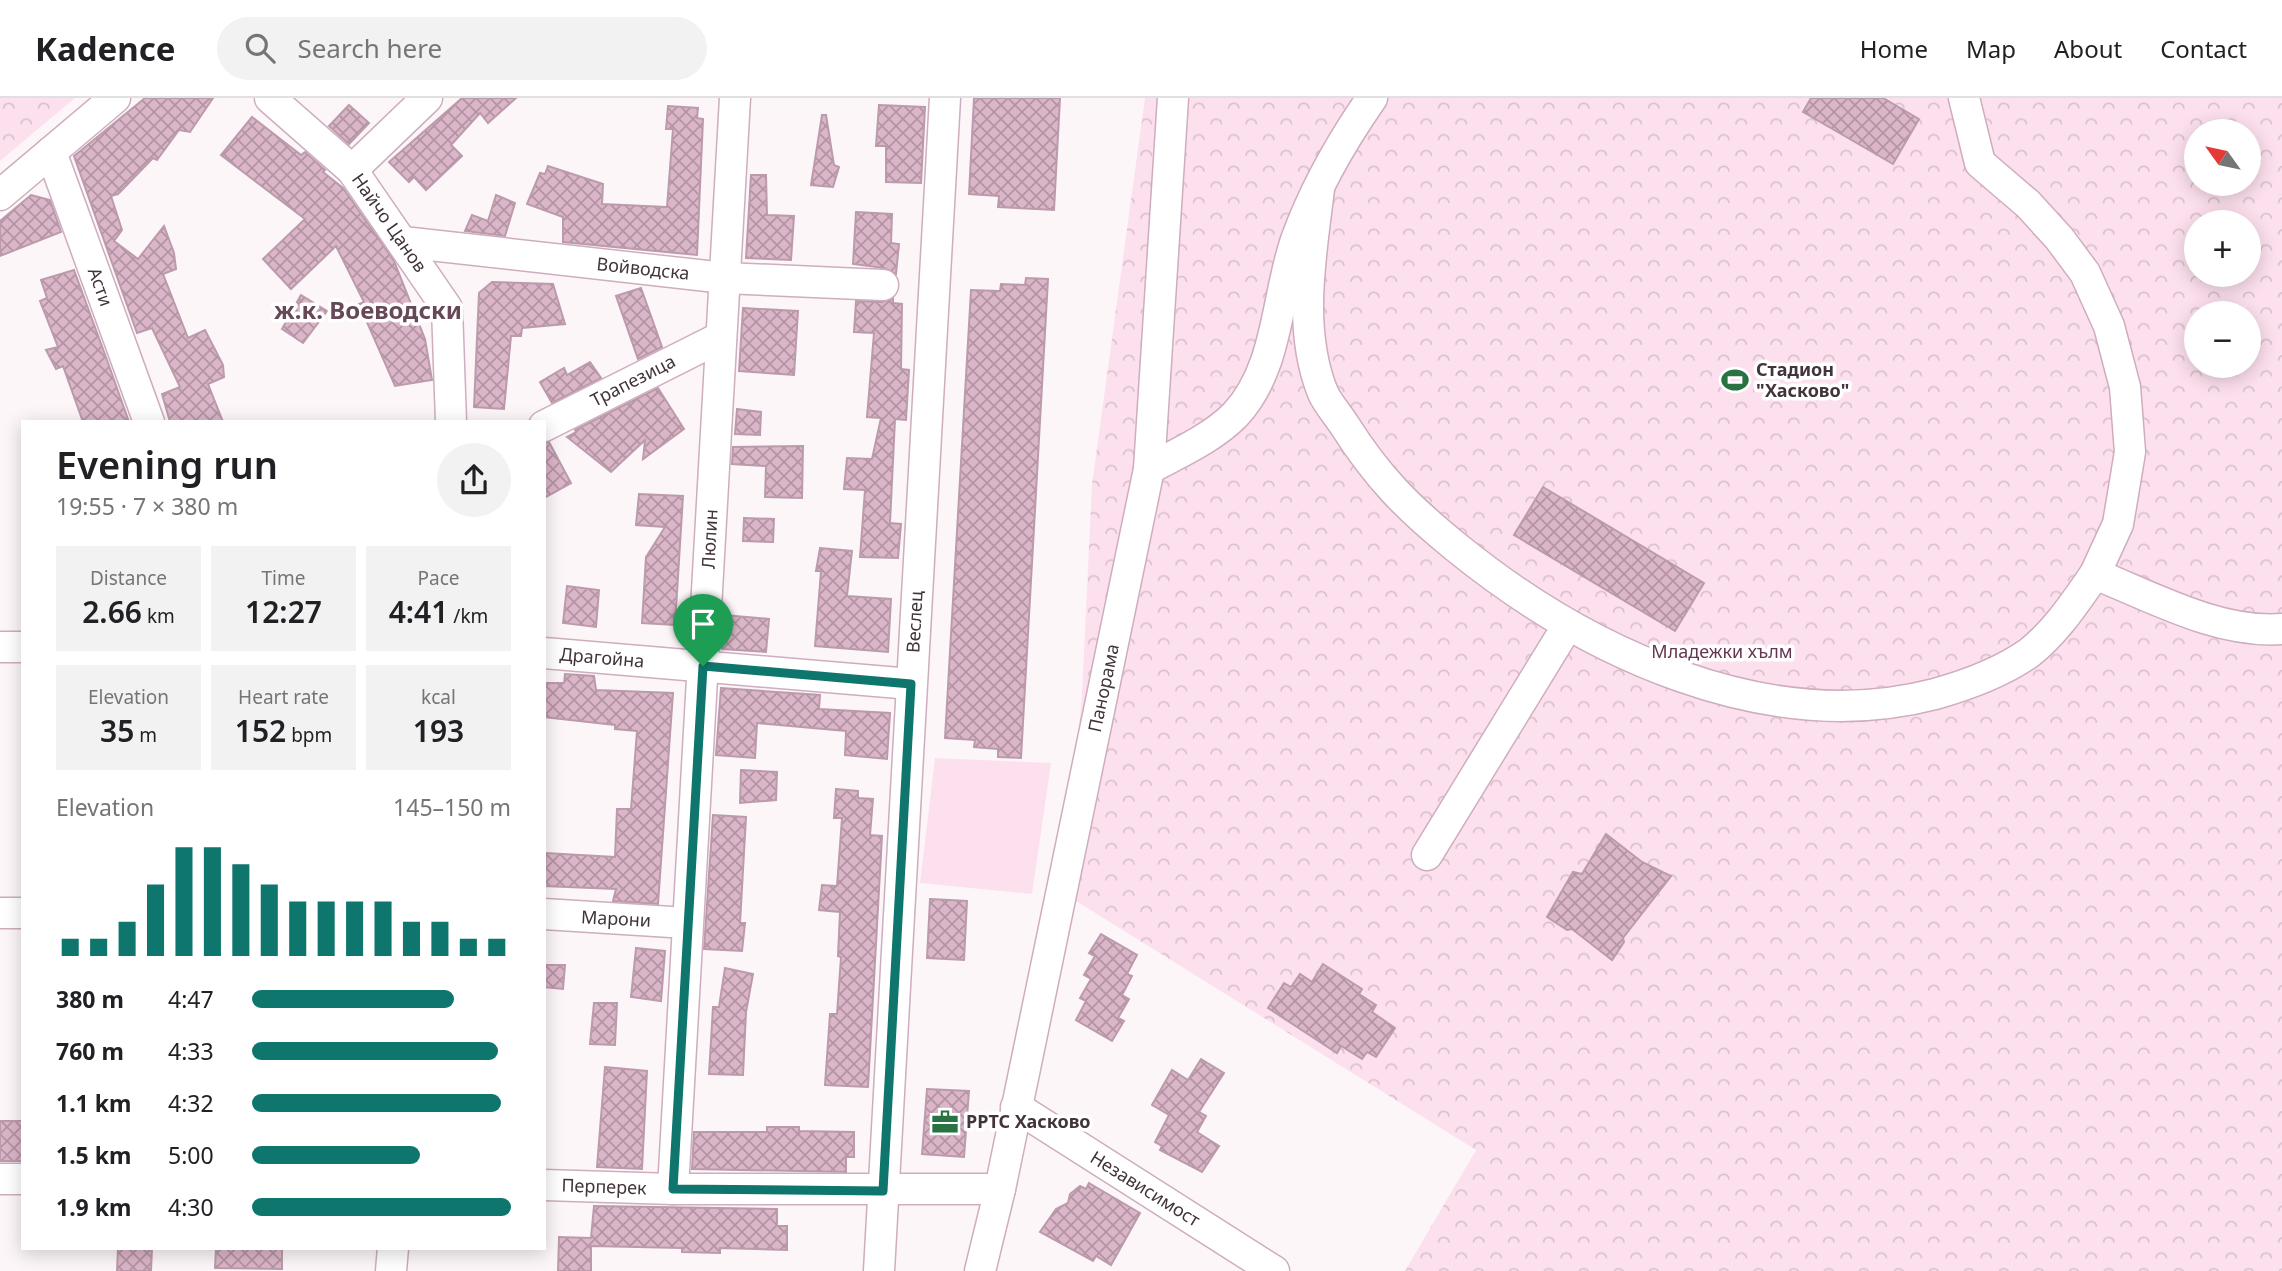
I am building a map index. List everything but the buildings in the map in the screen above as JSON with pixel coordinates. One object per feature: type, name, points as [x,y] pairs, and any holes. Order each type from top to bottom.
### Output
[{"type":"street","points":[[0,195],[115,98]]},
{"type":"street","name":"Найчо Цанов","points":[[270,98],[352,170],[447,308],[451,420]]},
{"type":"street","points":[[352,170],[427,98]]},
{"type":"street","name":"Люлин","points":[[673,1189],[735,98]]},
{"type":"street","name":"Веслец","points":[[879,1271],[945,98]]},
{"type":"street","name":"Панорама","points":[[980,1271],[1000,1189],[1149,469],[1173,98]]},
{"type":"street","points":[[1149,469],[1201,442],[1235,414],[1259,378],[1296,240],[1349,131],[1372,98]]},
{"type":"street","points":[[1319,189],[1308,313],[1312,358],[1324,395],[1370,466],[1407,507],[1487,572],[1568,625],[1649,663],[1739,692],[1788,703],[1844,707],[1894,702],[1955,689],[1993,673],[2029,652],[2068,613],[2095,574],[2118,524],[2130,452],[2124,387],[2109,326],[2085,273],[2059,238],[2028,204],[1980,163],[1964,98]]},
{"type":"street","name":"Асти","points":[[51,152],[148,420]]},
{"type":"street","name":"Войводска","points":[[403,242],[724,278],[883,285]]},
{"type":"street","name":"Трапезица","points":[[546,425],[721,337]]},
{"type":"street","points":[[2095,574],[2185,610],[2248,629],[2282,629]]},
{"type":"street","points":[[1427,855],[1568,625]]},
{"type":"street","points":[[0,647],[21,647]]},
{"type":"street","name":"Драгойна","points":[[546,653],[911,684]]},
{"type":"street","points":[[0,913],[21,913]]},
{"type":"street","name":"Марони","points":[[546,914],[687,923]]},
{"type":"street","name":"Независимост","points":[[1016,1107],[1274,1271]]},
{"type":"street","points":[[0,1179],[21,1179]]},
{"type":"street","name":"Перперек","points":[[546,1185],[883,1191],[1000,1189]]},
{"type":"street","points":[[391,1271],[393,1250]]},
{"type":"green space","points":[[0,98],[75,98],[0,161]]},
{"type":"green space","name":"Младежки хълм","points":[[1145,98],[2282,98],[2282,1271],[1405,1271],[1476,1150],[1060,891],[1069,847],[1082,694],[1092,484]]},
{"type":"green space","points":[[935,758],[1051,763],[1032,894],[920,883]]},
{"type":"place","name":"Стадион \"Хасково\"","points":[[1735,380]]},
{"type":"place","name":"РРТС Хасково","points":[[945,1122]]},
{"type":"district","name":"ж.к. Воеводски","points":[[368,311]]},
{"type":"route","points":[[703,666],[911,684],[883,1191],[673,1189],[703,666]]}]
